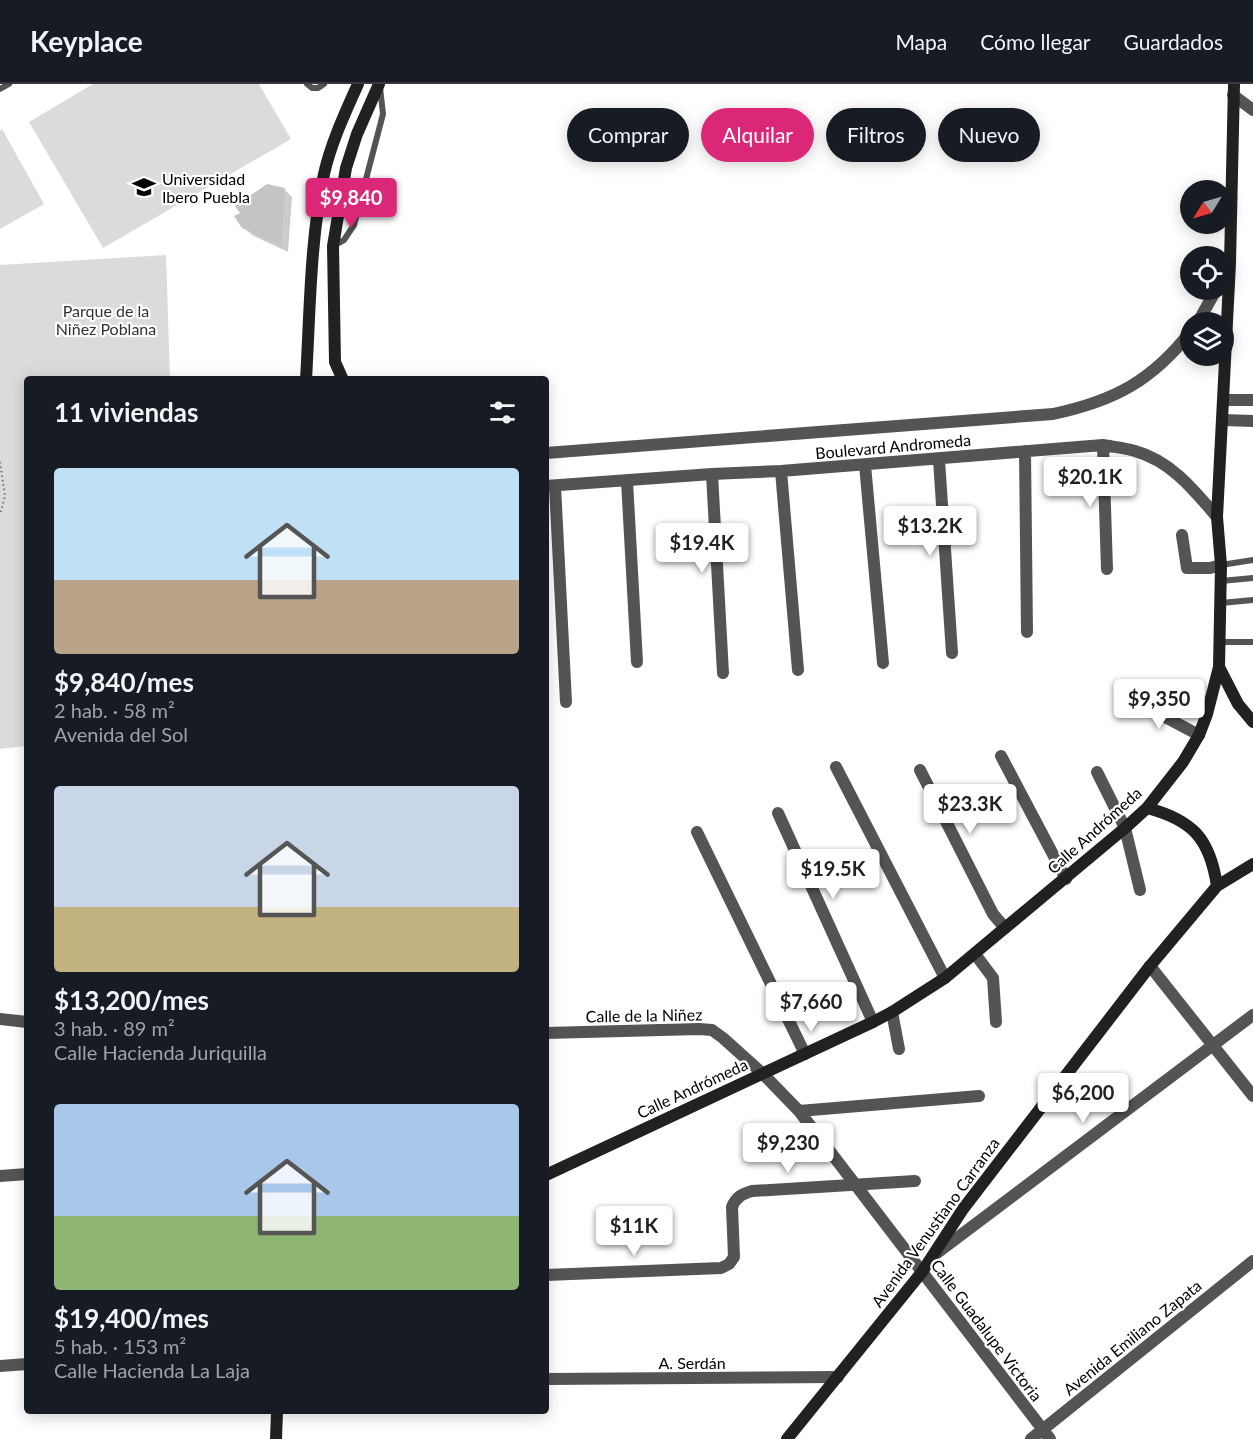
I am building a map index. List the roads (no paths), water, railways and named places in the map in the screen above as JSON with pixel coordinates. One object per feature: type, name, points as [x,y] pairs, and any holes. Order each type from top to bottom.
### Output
[{"type":"main road","points":[[306,376],[314,240],[324,174],[335,137],[358,84]]},
{"type":"main road","points":[[341,376],[335,362],[333,246],[346,168],[357,134],[379,84]]},
{"type":"main road","name":"Calle Andrómeda","points":[[1230,246],[1234,89]]},
{"type":"main road","name":"Calle Andrómeda","points":[[549,1174],[873,1022],[945,978],[1125,828],[1147,808],[1183,762],[1199,735],[1207,714],[1219,667],[1221,565],[1218,517],[1228,300]]},
{"type":"main road","points":[[1219,667],[1238,704],[1253,722]]},
{"type":"main road","points":[[1147,808],[1169,814],[1188,826],[1204,843],[1214,864],[1217,886]]},
{"type":"main road","name":"Avenida Venustiano Carranza","points":[[787,1439],[922,1272],[963,1209],[1150,966],[1217,886],[1253,864]]},
{"type":"main road","points":[[276,1439],[277,1414]]},
{"type":"street","points":[[1234,89],[1253,110]]},
{"type":"street","name":"Boulevard Andromeda","points":[[549,453],[1053,414],[1088,406],[1136,384],[1173,354],[1180,345]]},
{"type":"street","points":[[1224,400],[1253,400]]},
{"type":"street","points":[[1223,420],[1253,421]]},
{"type":"street","points":[[1103,446],[1107,570]]},
{"type":"street","name":"Boulevard Andromeda","points":[[551,486],[939,460],[1103,446],[1136,451],[1160,462],[1183,477],[1218,517]]},
{"type":"street","points":[[1025,451],[1027,632]]},
{"type":"street","points":[[939,460],[952,653]]},
{"type":"street","points":[[865,465],[883,663]]},
{"type":"street","points":[[781,471],[798,670]]},
{"type":"street","points":[[712,474],[723,673]]},
{"type":"street","points":[[627,481],[637,662]]},
{"type":"street","points":[[551,486],[566,702]]},
{"type":"street","points":[[1182,535],[1187,568],[1210,568],[1221,565]]},
{"type":"street","points":[[1150,709],[1199,735]]},
{"type":"street","points":[[1001,756],[1066,879]]},
{"type":"street","points":[[836,767],[945,978]]},
{"type":"street","points":[[920,770],[993,914],[1005,928]]},
{"type":"street","points":[[1097,772],[1125,828],[1140,890]]},
{"type":"street","points":[[778,813],[873,1022]]},
{"type":"street","points":[[697,832],[805,1054]]},
{"type":"street","points":[[975,954],[993,978],[996,1022]]},
{"type":"street","points":[[1150,966],[1253,1096]]},
{"type":"street","points":[[892,1012],[899,1049]]},
{"type":"street","points":[[931,1258],[1253,1015]]},
{"type":"street","points":[[0,1019],[24,1022]]},
{"type":"street","name":"Calle de la Niñez","points":[[549,1033],[712,1030],[762,1073]]},
{"type":"street","name":"Calle Guadalupe Victoria","points":[[762,1073],[799,1111],[1047,1434]]},
{"type":"street","points":[[799,1111],[979,1096]]},
{"type":"street","points":[[0,1176],[24,1174]]},
{"type":"street","points":[[549,1275],[721,1268],[729,1264],[734,1257],[732,1207],[735,1200],[742,1194],[752,1191],[915,1181]]},
{"type":"street","name":"Avenida Emiliano Zapata","points":[[1031,1439],[1047,1434],[1253,1262]]},
{"type":"street","points":[[0,1366],[24,1364]]},
{"type":"street","name":"A. Serdán","points":[[549,1379],[838,1377]]},
{"type":"lane","points":[[0,89],[9,84]]},
{"type":"lane","points":[[308,84],[312,88],[318,88],[324,84]]},
{"type":"lane","points":[[333,246],[344,240],[354,225],[383,114],[383,96],[379,84]]},
{"type":"lane","points":[[1221,565],[1253,560]]},
{"type":"lane","points":[[1221,581],[1253,578]]},
{"type":"lane","points":[[1221,603],[1253,600]]},
{"type":"lane","points":[[1219,642],[1253,642]]},
{"type":"place","name":"Universidad Ibero Puebla","points":[[144,187]]},
{"type":"park label","name":"Parque de la Niñez Poblana","points":[[106,319]]}]
